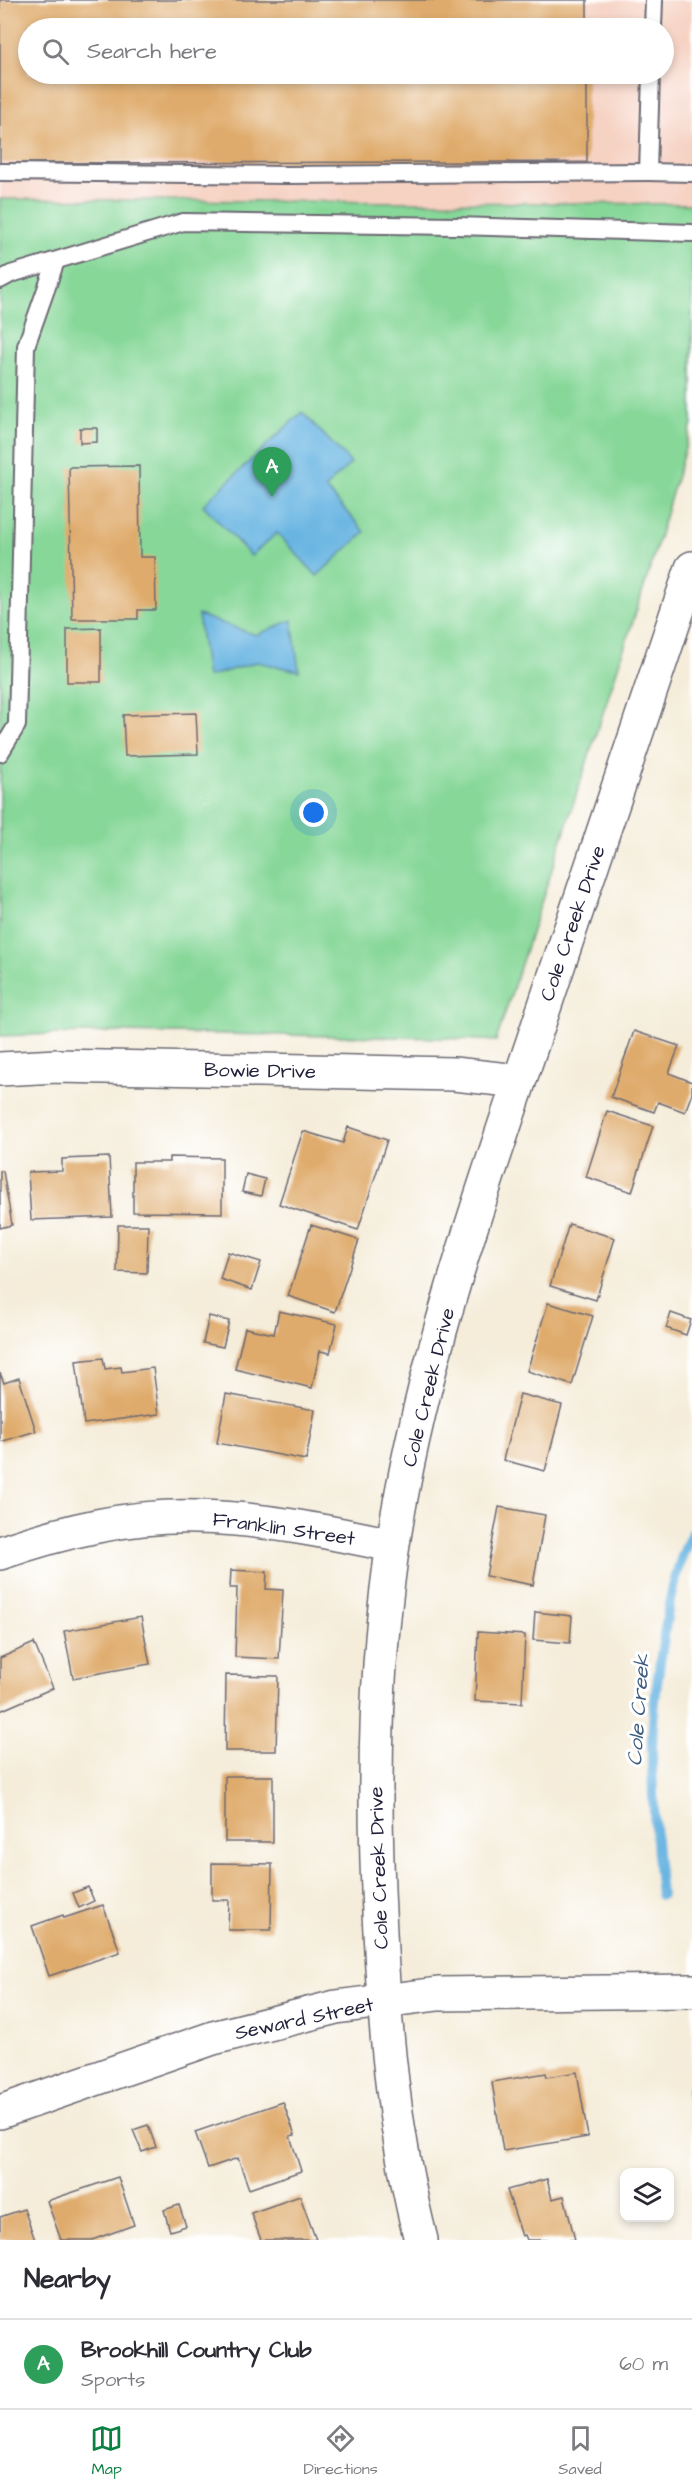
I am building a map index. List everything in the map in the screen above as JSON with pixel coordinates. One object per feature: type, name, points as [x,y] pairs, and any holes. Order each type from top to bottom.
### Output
[{"type":"street","name":"Cole Creek Drive","points":[[421,2240],[409,2195],[388,2057],[376,1857],[375,1772],[392,1545],[402,1489],[429,1373],[479,1202],[692,568]]},
{"type":"street","name":"Bowie Drive","points":[[0,1069],[57,1066],[442,1074],[519,1081]]},
{"type":"street","name":"Franklin Street","points":[[0,1553],[46,1537],[85,1527],[125,1521],[195,1517],[246,1520],[392,1545]]},
{"type":"street","name":"Seward Street","points":[[0,2112],[213,2038],[336,2007],[438,1994],[692,1991]]},
{"type":"lane","points":[[653,18],[654,0]]},
{"type":"lane","points":[[648,172],[651,84]]},
{"type":"lane","points":[[0,172],[287,175],[692,173]]},
{"type":"lane","points":[[0,280],[10,274],[183,222],[456,226],[692,233]]},
{"type":"lane","points":[[0,753],[17,725],[26,346],[56,261]]},
{"type":"shaded area","points":[[0,0],[692,0],[692,204],[0,199]]},
{"type":"green space","points":[[0,199],[692,204],[692,424],[650,569],[496,1041],[114,1032],[0,1036]]},
{"type":"water","points":[[302,412],[351,463],[325,488],[365,532],[317,576],[277,533],[251,556],[203,505]]},
{"type":"water","points":[[198,615],[256,635],[292,620],[299,671],[257,662],[207,677]]},
{"type":"building","points":[[0,0],[587,0],[587,18],[18,18],[18,84],[587,84],[587,162],[0,163]]},
{"type":"building","points":[[80,428],[97,428],[97,442],[80,443]]},
{"type":"building","points":[[139,466],[140,557],[155,557],[156,610],[138,610],[138,619],[72,619],[69,467]]},
{"type":"building","points":[[101,628],[101,682],[67,682],[67,629]]},
{"type":"building","points":[[196,713],[198,754],[125,756],[123,715]]},
{"type":"building","points":[[634,1031],[679,1046],[669,1073],[692,1082],[692,1093],[685,1112],[658,1102],[654,1112],[611,1097]]},
{"type":"building","points":[[607,1111],[653,1126],[632,1192],[586,1177]]},
{"type":"building","points":[[348,1127],[387,1140],[358,1230],[279,1204],[303,1131],[343,1143]]},
{"type":"building","points":[[109,1157],[112,1217],[31,1220],[28,1172],[62,1171],[62,1159]]},
{"type":"building","points":[[169,1157],[222,1158],[222,1213],[133,1212],[133,1162],[169,1162]]},
{"type":"building","points":[[0,1171],[3,1171],[12,1225],[0,1228]]},
{"type":"building","points":[[246,1174],[265,1179],[261,1196],[242,1192]]},
{"type":"building","points":[[569,1224],[615,1238],[596,1300],[550,1286]]},
{"type":"building","points":[[118,1225],[148,1225],[147,1273],[117,1272]]},
{"type":"building","points":[[311,1225],[359,1240],[335,1312],[288,1296]]},
{"type":"building","points":[[228,1252],[261,1262],[252,1290],[220,1279]]},
{"type":"building","points":[[548,1303],[593,1316],[572,1385],[527,1371]]},
{"type":"building","points":[[279,1311],[337,1324],[330,1353],[320,1351],[312,1388],[235,1369],[245,1328],[274,1334]]},
{"type":"building","points":[[671,1313],[691,1320],[686,1335],[666,1328]]},
{"type":"building","points":[[209,1316],[229,1321],[223,1347],[203,1343]]},
{"type":"building","points":[[103,1358],[105,1369],[121,1367],[122,1372],[153,1368],[159,1414],[84,1424],[76,1361]]},
{"type":"building","points":[[0,1373],[4,1383],[19,1378],[36,1431],[0,1442]]},
{"type":"building","points":[[226,1394],[315,1410],[306,1460],[217,1443]]},
{"type":"building","points":[[520,1394],[562,1405],[545,1471],[503,1460]]},
{"type":"building","points":[[499,1507],[545,1515],[533,1585],[486,1576]]},
{"type":"building","points":[[231,1570],[267,1572],[266,1589],[283,1590],[279,1659],[235,1657],[237,1588],[230,1588]]},
{"type":"building","points":[[535,1612],[572,1616],[570,1643],[533,1640]]},
{"type":"building","points":[[141,1617],[150,1664],[73,1678],[64,1631]]},
{"type":"building","points":[[478,1632],[525,1635],[522,1703],[475,1701]]},
{"type":"building","points":[[34,1643],[53,1688],[0,1711],[0,1658]]},
{"type":"building","points":[[226,1675],[278,1676],[276,1751],[225,1751]]},
{"type":"building","points":[[225,1776],[273,1776],[273,1842],[225,1842]]},
{"type":"building","points":[[212,1863],[272,1864],[271,1930],[228,1930],[229,1900],[212,1900]]},
{"type":"building","points":[[88,1887],[94,1901],[79,1908],[73,1893]]},
{"type":"building","points":[[103,1905],[120,1952],[49,1976],[32,1926]]},
{"type":"building","points":[[577,2072],[588,2137],[503,2151],[492,2082],[546,2073],[547,2077]]},
{"type":"building","points":[[283,2102],[295,2135],[290,2136],[301,2171],[249,2189],[238,2158],[208,2168],[195,2132]]},
{"type":"building","points":[[148,2125],[156,2147],[142,2152],[133,2130]]},
{"type":"building","points":[[118,2177],[134,2225],[92,2240],[61,2240],[47,2201]]},
{"type":"building","points":[[547,2179],[552,2199],[564,2196],[575,2240],[527,2240],[525,2235],[522,2236],[507,2190]]},
{"type":"building","points":[[300,2196],[316,2240],[261,2240],[251,2213]]},
{"type":"building","points":[[179,2205],[186,2226],[170,2231],[164,2210]]},
{"type":"building","points":[[24,2209],[35,2240],[0,2240],[0,2217]]},
{"type":"waterway","name":"Cole Creek","points":[[661,1895],[653,1788],[654,1711],[670,1600],[681,1559],[692,1533]]},
{"type":"waterway","name":"Cole Creek","points":[[691,2090],[692,2094]]},
{"type":"place","name":"Brookhill Country Club","points":[[272,497]]}]
